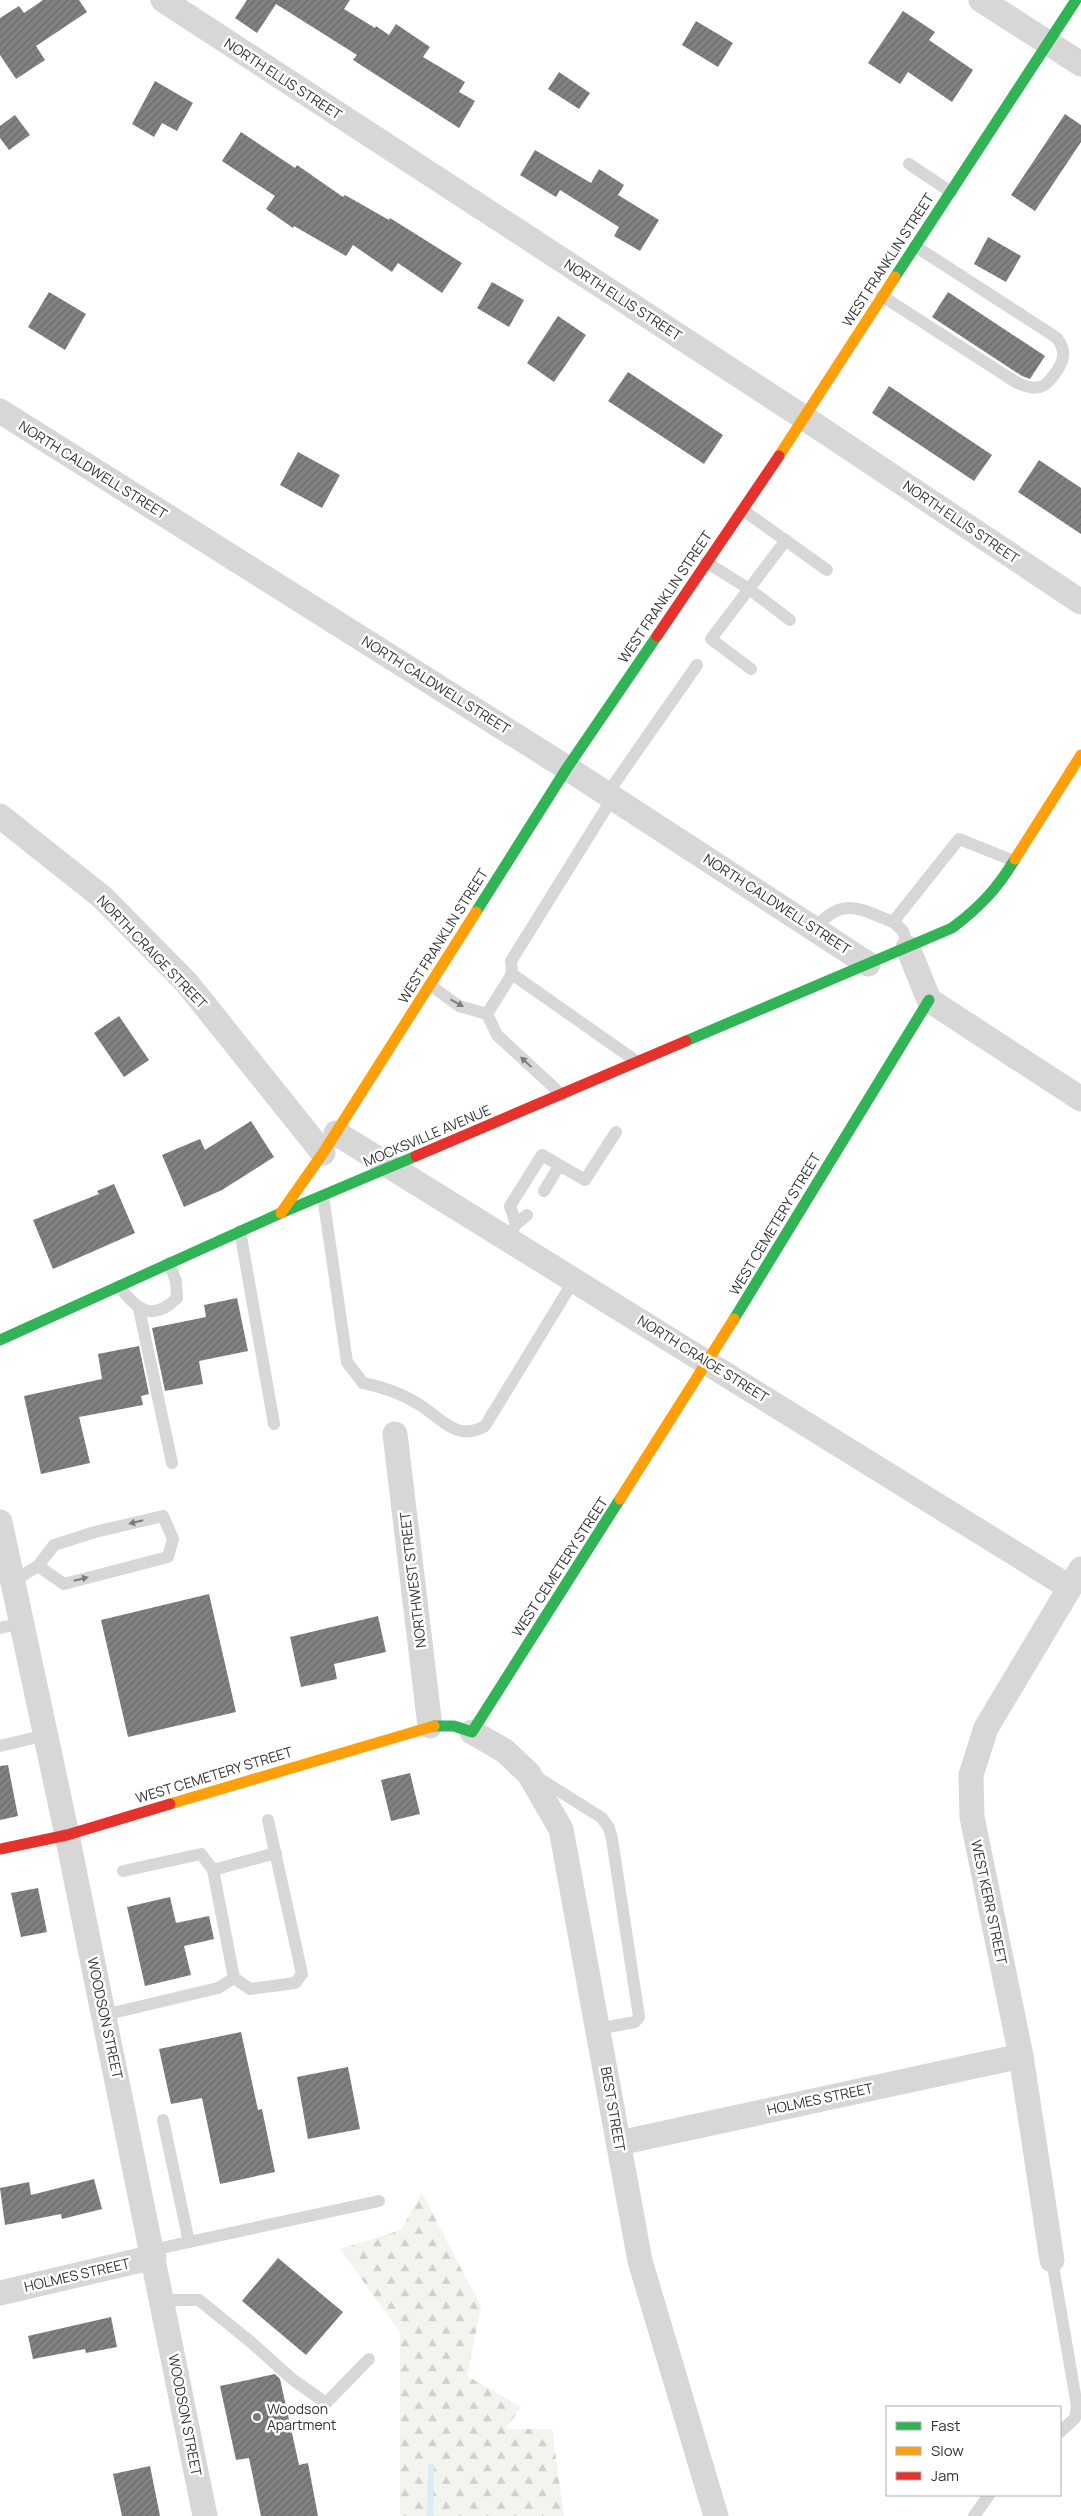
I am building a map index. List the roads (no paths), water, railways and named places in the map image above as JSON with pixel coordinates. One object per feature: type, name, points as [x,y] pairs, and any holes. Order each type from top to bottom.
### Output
[{"type":"street","name":"NORTH ELLIS STREET","points":[[163,0],[803,417],[1081,602]]},
{"type":"street","points":[[981,0],[1081,64]]},
{"type":"street","name":"WEST FRANKLIN STREET","points":[[282,1213],[330,1143],[567,768],[743,510],[1076,0]]},
{"type":"street","name":"NORTH CALDWELL STREET","points":[[0,412],[567,768],[816,928],[868,964]]},
{"type":"street","points":[[868,964],[952,928],[969,917],[990,896],[1081,755]]},
{"type":"street","name":"NORTH CRAIGE STREET","points":[[0,816],[102,897],[186,982],[330,1143],[392,1168],[512,1232],[574,1280],[708,1362],[1075,1578]]},
{"type":"street","points":[[908,948],[928,1000],[1081,1099]]},
{"type":"street","name":"MOCKSVILLE AVENUE","points":[[0,1340],[240,1231],[868,964]]},
{"type":"street","name":"WEST CEMETERY STREET","points":[[0,1849],[67,1834],[430,1726],[454,1726],[472,1732],[708,1362],[928,1000]]},
{"type":"street","name":"NORTHWEST STREET","points":[[395,1434],[430,1726]]},
{"type":"street","name":"WOODSON STREET","points":[[0,1522],[13,1581],[11,1626],[46,1735],[153,2253],[205,2516]]},
{"type":"street","name":"WEST KERR STREET","points":[[1052,2260],[1021,2056],[972,1817],[971,1775],[986,1728],[1075,1578]]},
{"type":"street","name":"BEST STREET","points":[[472,1732],[505,1751],[522,1768],[541,1793],[561,1829],[640,2261],[716,2516]]},
{"type":"street","name":"HOLMES STREET","points":[[619,2142],[1021,2056]]},
{"type":"street","name":"HOLMES STREET","points":[[0,2293],[153,2253]]},
{"type":"lane","points":[[909,164],[951,192]]},
{"type":"lane","points":[[882,296],[1014,381],[1025,386],[1040,387],[1047,384],[1064,358],[1063,348],[1057,338],[915,246]]},
{"type":"lane","points":[[743,510],[827,570]]},
{"type":"lane","points":[[751,669],[711,639],[786,540]]},
{"type":"lane","points":[[706,562],[749,589],[790,620]]},
{"type":"lane","points":[[487,1014],[512,974],[511,961],[610,796],[697,665]]},
{"type":"lane","points":[[893,922],[959,840],[1014,861]]},
{"type":"lane","points":[[816,928],[827,914],[852,906],[893,922],[903,931],[908,948]]},
{"type":"lane","points":[[512,974],[638,1063]]},
{"type":"lane","points":[[430,985],[459,1006],[487,1014],[497,1035],[562,1095]]},
{"type":"lane","points":[[512,1232],[510,1206],[542,1155],[585,1180],[616,1132]]},
{"type":"lane","points":[[544,1191],[559,1166]]},
{"type":"lane","points":[[323,1196],[347,1362],[363,1383],[384,1387],[420,1405],[452,1429],[473,1433],[485,1426],[574,1280]]},
{"type":"lane","points":[[512,1232],[527,1215]]},
{"type":"lane","points":[[240,1231],[274,1424]]},
{"type":"lane","points":[[119,1286],[139,1309],[153,1310],[170,1305],[177,1298],[176,1281],[169,1263]]},
{"type":"lane","points":[[139,1309],[172,1463]]},
{"type":"lane","points":[[13,1581],[38,1566],[54,1545],[150,1518],[163,1516],[173,1539],[168,1558],[64,1584],[38,1566]]},
{"type":"lane","points":[[0,1746],[46,1735]]},
{"type":"lane","points":[[522,1768],[602,1818],[610,1833],[639,2017],[635,2022],[598,2029]]},
{"type":"lane","points":[[124,1871],[201,1854],[212,1870],[234,1978],[250,1990],[295,1983],[302,1974],[268,1820]]},
{"type":"lane","points":[[212,1870],[276,1853]]},
{"type":"lane","points":[[104,2015],[218,1988],[234,1978]]},
{"type":"lane","points":[[163,2120],[189,2242]]},
{"type":"lane","points":[[153,2253],[189,2242],[379,2201]]},
{"type":"lane","points":[[1052,2260],[1078,2406],[1075,2418],[1061,2431]]},
{"type":"lane","points":[[162,2300],[199,2300],[252,2343],[292,2379],[326,2403],[369,2359]]},
{"type":"lane","points":[[974,2516],[988,2496]]},
{"type":"waterway","points":[[430,2516],[431,2467]]},
{"type":"place","name":"Woodson Apartment","points":[[257,2417]]}]
